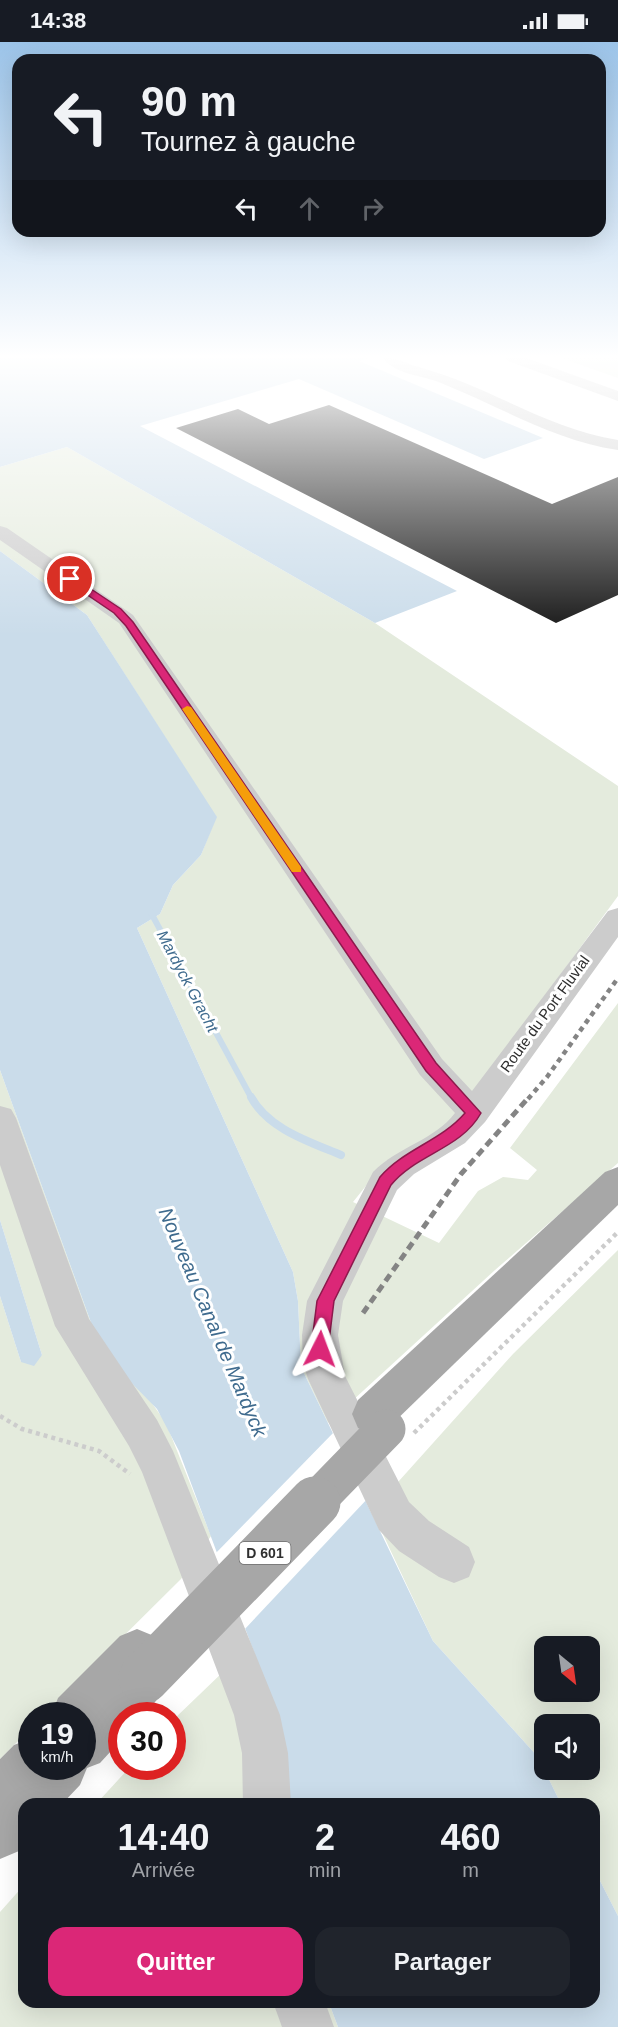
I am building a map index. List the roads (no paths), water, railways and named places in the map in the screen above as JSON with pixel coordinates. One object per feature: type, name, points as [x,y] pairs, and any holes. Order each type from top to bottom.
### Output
[{"type":"main road","name":"D 601","points":[[389,1427],[618,1182]]},
{"type":"main road","name":"D 601","points":[[94,1702],[141,1666],[618,1205]]},
{"type":"main road","name":"D 601","points":[[96,1726],[141,1666]]},
{"type":"main road","points":[[0,1796],[18,1777]]},
{"type":"main road","points":[[33,1798],[50,1780]]},
{"type":"main road","points":[[0,1832],[18,1813]]},
{"type":"street","points":[[0,532],[105,602],[126,619],[431,1067],[474,1113]]},
{"type":"street","name":"Route du Port Fluvial","points":[[454,1562],[414,1536],[391,1511],[327,1379],[320,1349],[325,1301],[386,1181],[398,1166],[457,1132],[474,1113],[618,916]]},
{"type":"street","points":[[0,1118],[73,1326],[151,1449],[198,1563],[257,1715],[265,1753],[267,1798]]},
{"type":"street","points":[[302,2008],[308,2027]]},
{"type":"water","points":[[0,451],[55,451],[0,467]]},
{"type":"water","points":[[73,451],[187,451],[457,591],[375,623]]},
{"type":"water","points":[[465,451],[508,451],[484,459]]},
{"type":"water","name":"Nouveau Canal de Mardyck","points":[[0,551],[87,615],[217,817],[201,855],[173,885],[160,914],[137,928],[293,1272],[298,1301],[301,1367],[433,1641],[534,1753],[534,1780],[549,1780],[558,1798],[286,1798],[276,1711],[179,1451],[157,1409],[113,1364],[94,1331],[0,1070]]},
{"type":"water","points":[[0,1220],[42,1355],[34,1366],[21,1362],[0,1296]]},
{"type":"water","points":[[600,1881],[618,1916],[618,2027],[338,2027],[331,2008],[600,2008]]},
{"type":"waterway","name":"Mardyck Gracht","points":[[150,911],[252,1099]]},
{"type":"waterway","name":"Mardyck Gracht","points":[[251,1097],[258,1108],[279,1126],[341,1155]]},
{"type":"railway","points":[[528,1099],[547,1077],[618,978]]},
{"type":"railway","points":[[363,1313],[461,1174],[529,1097]]}]
